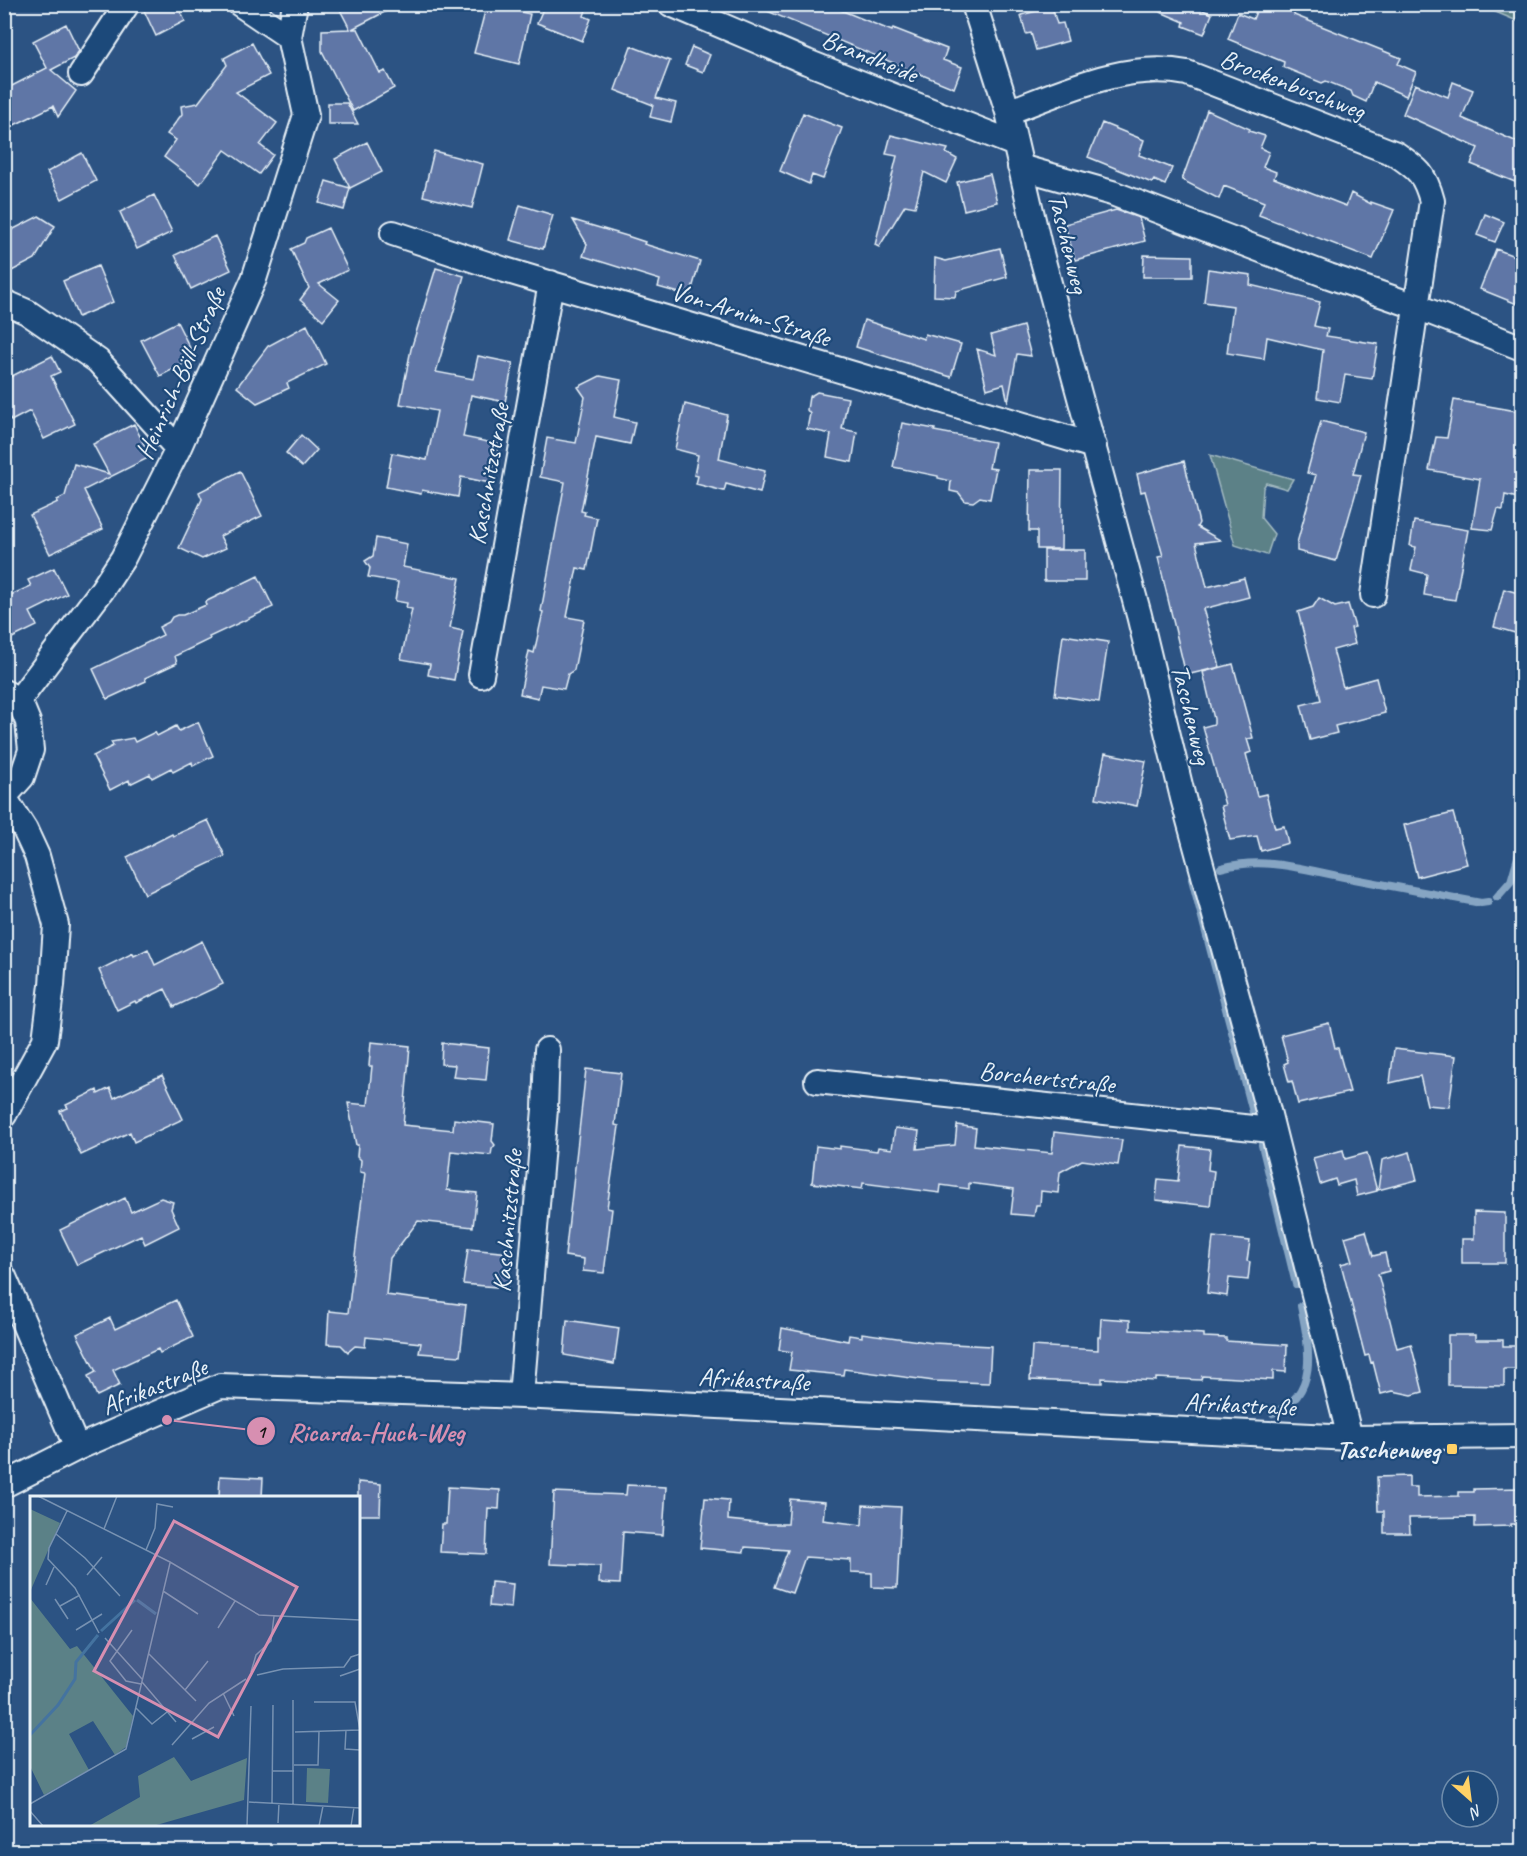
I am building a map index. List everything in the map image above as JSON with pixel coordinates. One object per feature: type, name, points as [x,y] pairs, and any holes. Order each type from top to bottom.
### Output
[{"type":"street","points":[[81,74],[127,4]]},
{"type":"street","points":[[240,4],[289,37]]},
{"type":"street","name":"Heinrich-Böll-Straße","points":[[12,696],[102,590],[123,558],[178,449],[254,279],[306,115],[289,37],[295,4]]},
{"type":"street","name":"Brandheide","points":[[671,4],[1018,156]]},
{"type":"street","name":"Taschenweg","points":[[974,4],[1008,112],[1040,250],[1139,615],[1183,798],[1350,1438]]},
{"type":"street","name":"Brockenbuschweg","points":[[1008,112],[1087,82],[1141,71],[1166,69],[1187,73],[1395,154],[1423,175],[1432,201],[1373,595]]},
{"type":"street","points":[[1018,156],[1522,348]]},
{"type":"street","name":"Von-Arnim-Straße","points":[[393,233],[551,283],[1094,446]]},
{"type":"street","name":"Kaschnitzstraße","points":[[481,675],[551,283]]},
{"type":"street","points":[[4,302],[27,312],[98,361],[178,449]]},
{"type":"street","points":[[4,1115],[45,1040],[56,925],[37,856],[25,830],[4,797],[22,777],[30,750],[28,722],[12,696]]},
{"type":"street","name":"Kaschnitzstraße","points":[[521,1396],[544,1119],[547,1050]]},
{"type":"street","name":"Borchertstraße","points":[[817,1081],[1271,1130]]},
{"type":"street","points":[[4,1277],[77,1448]]},
{"type":"street","name":"Afrikastraße","points":[[4,1485],[77,1448],[220,1386],[521,1396],[1350,1438],[1522,1436]]},
{"type":"green space","points":[[1479,5],[1522,5],[1522,23]]},
{"type":"green space","points":[[1210,455],[1293,479],[1287,489],[1266,483],[1263,488],[1261,518],[1274,534],[1267,555],[1235,545]]},
{"type":"building","points":[[141,4],[177,4],[185,21],[156,36]]},
{"type":"building","points":[[337,4],[400,4],[352,29],[358,29],[380,73],[385,71],[394,88],[353,111],[322,51],[322,30],[350,29]]},
{"type":"building","points":[[487,4],[530,14],[519,64],[474,53]]},
{"type":"building","points":[[545,4],[588,4],[584,16],[591,19],[582,41],[537,23]]},
{"type":"building","points":[[750,4],[826,4],[892,31],[893,28],[947,49],[943,60],[962,67],[954,88]]},
{"type":"building","points":[[1142,4],[1189,4],[1212,14],[1204,34],[1183,26],[1184,22]]},
{"type":"building","points":[[1259,4],[1274,4],[1294,15],[1401,58],[1398,64],[1416,72],[1406,96],[1374,82],[1366,102],[1353,96],[1351,91],[1326,81],[1322,83],[1283,67],[1284,62],[1228,39],[1238,13],[1253,19]]},
{"type":"building","points":[[1052,7],[1057,24],[1063,23],[1068,41],[1036,50],[1031,33],[1026,34],[1021,15]]},
{"type":"building","points":[[66,24],[79,51],[74,58],[51,70],[76,91],[58,117],[53,106],[4,130],[4,90],[47,68],[33,41]]},
{"type":"building","points":[[252,43],[269,75],[236,92],[277,123],[260,145],[273,155],[259,174],[225,150],[200,184],[164,157],[176,140],[167,134],[182,114],[181,106],[198,103],[227,65],[224,58]]},
{"type":"building","points":[[631,46],[670,61],[656,98],[676,103],[671,122],[650,117],[653,105],[615,90]]},
{"type":"building","points":[[692,47],[710,55],[703,72],[685,65]]},
{"type":"building","points":[[1453,82],[1473,90],[1462,118],[1522,144],[1522,164],[1515,182],[1471,164],[1478,148],[1403,114],[1415,84],[1448,97]]},
{"type":"building","points":[[328,103],[347,103],[358,124],[328,124]]},
{"type":"building","points":[[1207,110],[1250,129],[1249,131],[1265,136],[1260,148],[1269,152],[1263,167],[1276,172],[1274,178],[1346,206],[1351,193],[1371,204],[1371,202],[1394,210],[1373,259],[1259,215],[1264,202],[1224,186],[1219,199],[1182,180]]},
{"type":"building","points":[[803,113],[842,128],[823,179],[812,175],[809,184],[780,171]]},
{"type":"building","points":[[1102,123],[1144,140],[1139,155],[1172,168],[1165,185],[1154,180],[1152,183],[1088,157]]},
{"type":"building","points":[[891,135],[948,149],[946,153],[957,159],[946,183],[924,172],[915,207],[905,205],[879,247],[875,245],[897,156],[886,154]]},
{"type":"building","points":[[367,142],[382,172],[350,188],[335,159]]},
{"type":"building","points":[[434,151],[483,164],[472,208],[423,196]]},
{"type":"building","points":[[82,153],[96,181],[62,199],[47,172]]},
{"type":"building","points":[[990,174],[997,202],[964,210],[957,182]]},
{"type":"building","points":[[326,181],[350,188],[344,210],[319,203]]},
{"type":"building","points":[[154,195],[172,232],[137,249],[120,212]]},
{"type":"building","points":[[520,205],[553,215],[543,249],[510,240]]},
{"type":"building","points":[[1116,210],[1139,218],[1145,241],[1075,260],[1065,224]]},
{"type":"building","points":[[1485,214],[1504,222],[1495,242],[1477,235]]},
{"type":"building","points":[[39,216],[55,226],[35,259],[4,275],[4,234]]},
{"type":"building","points":[[573,220],[700,261],[690,296],[658,287],[660,280],[583,256],[587,244]]},
{"type":"building","points":[[328,228],[348,270],[319,284],[339,300],[323,320],[300,300],[309,288],[291,249],[304,243],[306,238]]},
{"type":"building","points":[[215,236],[231,270],[191,289],[175,255]]},
{"type":"building","points":[[1000,248],[1007,277],[956,291],[955,297],[934,296],[935,258],[946,261]]},
{"type":"building","points":[[1496,249],[1522,259],[1522,306],[1480,289]]},
{"type":"building","points":[[1144,255],[1192,256],[1192,277],[1143,277]]},
{"type":"building","points":[[98,266],[113,302],[78,317],[63,281]]},
{"type":"building","points":[[436,268],[464,276],[436,372],[473,379],[478,356],[513,363],[505,402],[471,395],[463,437],[498,444],[490,483],[461,477],[458,497],[422,490],[421,494],[386,487],[392,453],[427,460],[437,411],[400,404],[411,349]]},
{"type":"building","points":[[1208,269],[1251,275],[1250,285],[1320,302],[1314,326],[1328,329],[1326,336],[1378,344],[1372,379],[1345,375],[1340,402],[1317,398],[1323,350],[1267,337],[1264,359],[1227,353],[1233,306],[1204,302]]},
{"type":"building","points":[[864,320],[924,339],[925,334],[961,344],[951,377],[856,347]]},
{"type":"building","points":[[177,322],[195,358],[160,376],[141,340]]},
{"type":"building","points":[[307,325],[326,364],[287,383],[289,388],[257,403],[237,387],[268,346]]},
{"type":"building","points":[[1023,326],[1031,356],[1017,354],[1008,402],[1004,384],[987,389],[977,349],[996,355],[991,335]]},
{"type":"building","points":[[52,356],[60,372],[51,376],[75,424],[44,439],[30,411],[11,421],[4,410],[4,380]]},
{"type":"building","points":[[600,376],[621,380],[614,417],[635,422],[630,444],[596,437],[581,511],[585,512],[584,515],[597,518],[587,570],[577,568],[567,617],[584,620],[574,670],[568,674],[564,689],[541,685],[538,698],[520,694],[529,651],[534,653],[543,612],[541,611],[565,482],[540,477],[547,438],[576,443],[585,397],[578,387]]},
{"type":"building","points":[[817,392],[848,398],[842,429],[857,432],[852,462],[827,457],[831,434],[807,429],[810,414],[807,410],[809,397]]},
{"type":"building","points":[[1454,400],[1522,412],[1522,499],[1505,495],[1503,510],[1498,509],[1492,530],[1472,528],[1480,479],[1429,470],[1436,437],[1447,438]]},
{"type":"building","points":[[685,404],[727,415],[719,459],[765,471],[760,493],[726,484],[724,491],[696,484],[698,476],[694,475],[698,455],[675,449]]},
{"type":"building","points":[[1321,421],[1364,432],[1353,474],[1361,475],[1336,561],[1297,551],[1297,543],[1316,475],[1307,473]]},
{"type":"building","points":[[902,423],[994,442],[989,468],[996,469],[990,499],[980,497],[973,502],[965,501],[959,493],[950,491],[951,481],[938,478],[938,476],[893,467]]},
{"type":"building","points":[[134,424],[150,457],[84,490],[103,529],[50,554],[30,515],[58,502],[57,500],[65,496],[74,464],[109,474],[93,444]]},
{"type":"building","points":[[301,435],[317,450],[302,467],[286,453]]},
{"type":"building","points":[[1184,461],[1199,523],[1197,527],[1220,540],[1196,543],[1207,587],[1244,578],[1249,597],[1203,609],[1220,667],[1186,675],[1158,557],[1163,556],[1145,491],[1141,492],[1137,474]]},
{"type":"building","points":[[1030,470],[1062,470],[1061,549],[1037,549],[1037,531],[1029,531]]},
{"type":"building","points":[[240,471],[262,516],[220,536],[226,548],[202,559],[179,548],[202,499],[199,492]]},
{"type":"building","points":[[1414,521],[1468,530],[1455,600],[1424,595],[1427,574],[1411,570],[1416,547],[1410,546]]},
{"type":"building","points":[[376,538],[407,544],[403,567],[460,578],[450,628],[463,631],[454,680],[428,675],[430,664],[401,659],[412,609],[406,608],[407,603],[395,601],[398,582],[368,577],[370,568],[365,561],[373,556]]},
{"type":"building","points":[[1044,550],[1085,550],[1085,581],[1044,581]]},
{"type":"building","points":[[54,568],[67,594],[30,612],[37,626],[4,642],[4,598],[31,586],[28,580]]},
{"type":"building","points":[[258,576],[273,607],[209,637],[210,639],[175,656],[177,663],[145,678],[146,681],[107,699],[93,669],[163,635],[159,627],[169,622],[172,617],[206,605],[205,602]]},
{"type":"building","points":[[1504,589],[1522,594],[1522,635],[1494,627]]},
{"type":"building","points":[[1319,598],[1335,607],[1348,604],[1355,627],[1351,628],[1355,644],[1333,650],[1343,687],[1376,678],[1385,713],[1335,726],[1337,733],[1310,740],[1301,705],[1321,700],[1298,612],[1313,607]]},
{"type":"building","points":[[1063,635],[1108,642],[1099,702],[1055,695]]},
{"type":"building","points":[[1233,664],[1253,738],[1247,739],[1251,752],[1246,754],[1257,796],[1266,794],[1275,828],[1284,826],[1288,843],[1261,851],[1257,836],[1230,840],[1221,806],[1225,805],[1203,727],[1214,724],[1214,719],[1203,672]]},
{"type":"building","points":[[198,722],[213,756],[193,766],[192,762],[173,772],[171,768],[152,778],[150,774],[130,784],[129,780],[110,790],[93,756],[113,746],[111,742],[133,738],[135,742],[155,732],[157,736],[176,726],[179,731]]},
{"type":"building","points":[[1105,753],[1146,761],[1137,806],[1096,798]]},
{"type":"building","points":[[1453,813],[1467,864],[1417,877],[1404,825]]},
{"type":"building","points":[[208,820],[225,856],[145,894],[127,857],[172,834],[173,836]]},
{"type":"building","points":[[202,941],[223,984],[174,1007],[165,989],[117,1010],[99,970],[133,953],[134,956],[148,949],[155,965]]},
{"type":"building","points":[[1329,1023],[1350,1092],[1298,1104],[1292,1081],[1289,1082],[1284,1064],[1288,1062],[1281,1035]]},
{"type":"building","points":[[371,1042],[410,1046],[403,1125],[453,1130],[454,1119],[494,1124],[492,1141],[495,1145],[491,1155],[451,1151],[447,1190],[477,1193],[473,1227],[418,1221],[390,1258],[386,1295],[466,1305],[460,1356],[419,1353],[421,1343],[366,1337],[365,1347],[355,1346],[348,1352],[341,1345],[327,1344],[329,1311],[348,1313],[365,1173],[360,1172],[361,1160],[357,1156],[358,1145],[356,1145],[348,1103],[368,1105],[372,1066],[369,1066]]},
{"type":"building","points":[[442,1043],[489,1048],[486,1080],[453,1077],[455,1065],[441,1064]]},
{"type":"building","points":[[1394,1049],[1456,1056],[1449,1107],[1427,1105],[1420,1076],[1390,1083]]},
{"type":"building","points":[[586,1069],[621,1073],[615,1125],[619,1126],[607,1208],[612,1209],[604,1273],[583,1271],[584,1259],[565,1256]]},
{"type":"building","points":[[162,1075],[183,1119],[134,1142],[130,1132],[81,1155],[60,1111],[68,1108],[66,1105],[97,1090],[98,1094],[110,1088],[114,1098]]},
{"type":"building","points":[[957,1125],[976,1128],[974,1145],[1052,1153],[1054,1132],[1122,1140],[1118,1165],[1082,1160],[1060,1172],[1058,1193],[1041,1191],[1040,1205],[1036,1205],[1034,1216],[1011,1214],[1014,1189],[969,1183],[969,1189],[941,1185],[940,1193],[863,1183],[862,1189],[812,1183],[816,1146],[840,1149],[840,1146],[877,1151],[878,1147],[892,1149],[895,1128],[919,1131],[917,1149],[955,1145]]},
{"type":"building","points":[[1182,1146],[1210,1149],[1208,1170],[1214,1171],[1210,1206],[1156,1200],[1158,1179],[1178,1181]]},
{"type":"building","points":[[1343,1150],[1345,1159],[1367,1153],[1377,1191],[1357,1196],[1354,1180],[1337,1185],[1335,1179],[1320,1184],[1313,1158]]},
{"type":"building","points":[[1410,1152],[1417,1180],[1378,1190],[1382,1160]]},
{"type":"building","points":[[125,1198],[131,1212],[161,1198],[173,1202],[171,1209],[179,1227],[145,1244],[141,1235],[77,1265],[60,1230]]},
{"type":"building","points":[[1474,1212],[1505,1213],[1505,1263],[1462,1263],[1462,1239],[1474,1239]]},
{"type":"building","points":[[1366,1231],[1373,1256],[1385,1253],[1389,1271],[1378,1274],[1397,1348],[1411,1344],[1423,1392],[1412,1395],[1393,1391],[1381,1394],[1373,1362],[1371,1363],[1369,1355],[1365,1356],[1341,1264],[1352,1261],[1345,1237]]},
{"type":"building","points":[[1213,1237],[1250,1241],[1247,1261],[1250,1262],[1248,1280],[1229,1278],[1227,1296],[1207,1293]]},
{"type":"building","points":[[468,1249],[511,1253],[507,1288],[463,1284]]},
{"type":"building","points":[[176,1300],[193,1337],[160,1353],[158,1349],[113,1370],[120,1385],[97,1396],[88,1376],[96,1372],[77,1334],[110,1318],[115,1329]]},
{"type":"building","points":[[1101,1318],[1130,1320],[1130,1330],[1204,1334],[1204,1337],[1226,1338],[1226,1341],[1287,1345],[1286,1372],[1273,1371],[1273,1380],[1202,1376],[1201,1380],[1156,1378],[1156,1381],[1102,1378],[1102,1383],[1030,1380],[1032,1346],[1098,1350]]},
{"type":"building","points":[[567,1320],[619,1328],[614,1364],[564,1355]]},
{"type":"building","points":[[782,1328],[848,1341],[849,1335],[862,1337],[862,1333],[933,1343],[991,1346],[989,1383],[934,1381],[844,1369],[843,1375],[789,1370],[792,1352],[779,1350]]},
{"type":"building","points":[[1448,1335],[1475,1335],[1475,1340],[1503,1340],[1503,1346],[1522,1346],[1522,1369],[1504,1369],[1504,1386],[1448,1385]]},
{"type":"building","points":[[220,1476],[263,1478],[262,1496],[219,1496]]},
{"type":"building","points":[[1409,1476],[1409,1487],[1417,1487],[1417,1497],[1459,1496],[1459,1492],[1474,1492],[1474,1489],[1522,1488],[1522,1524],[1475,1527],[1475,1517],[1409,1518],[1410,1533],[1384,1533],[1384,1511],[1378,1511],[1377,1477]]},
{"type":"building","points":[[358,1482],[381,1484],[380,1515],[360,1515],[360,1496],[358,1496]]},
{"type":"building","points":[[627,1485],[666,1487],[663,1535],[623,1532],[620,1584],[599,1583],[600,1566],[550,1564],[554,1492],[626,1495]]},
{"type":"building","points":[[448,1487],[500,1490],[499,1509],[488,1508],[486,1554],[440,1552],[442,1524],[446,1524]]},
{"type":"building","points":[[705,1498],[729,1500],[728,1520],[768,1524],[788,1524],[790,1499],[825,1502],[823,1520],[862,1525],[863,1505],[901,1507],[897,1588],[872,1587],[872,1573],[851,1572],[851,1560],[805,1557],[792,1593],[774,1587],[788,1550],[745,1547],[744,1552],[700,1548]]},
{"type":"building","points":[[491,1582],[513,1584],[511,1608],[489,1606]]},
{"type":"waterway","points":[[1497,897],[1511,881],[1522,843]]},
{"type":"waterway","points":[[1221,868],[1254,863],[1270,864],[1481,903],[1488,902]]},
{"type":"waterway","points":[[1192,879],[1254,1116]]},
{"type":"waterway","points":[[1262,1145],[1296,1284]]},
{"type":"waterway","points":[[1273,1413],[1288,1405],[1305,1382],[1308,1353],[1301,1306]]},
{"type":"place","name":"Ricarda-Huch-Weg","points":[[167,1420]]},
{"type":"place","name":"Taschenweg","points":[[1452,1449]]}]
